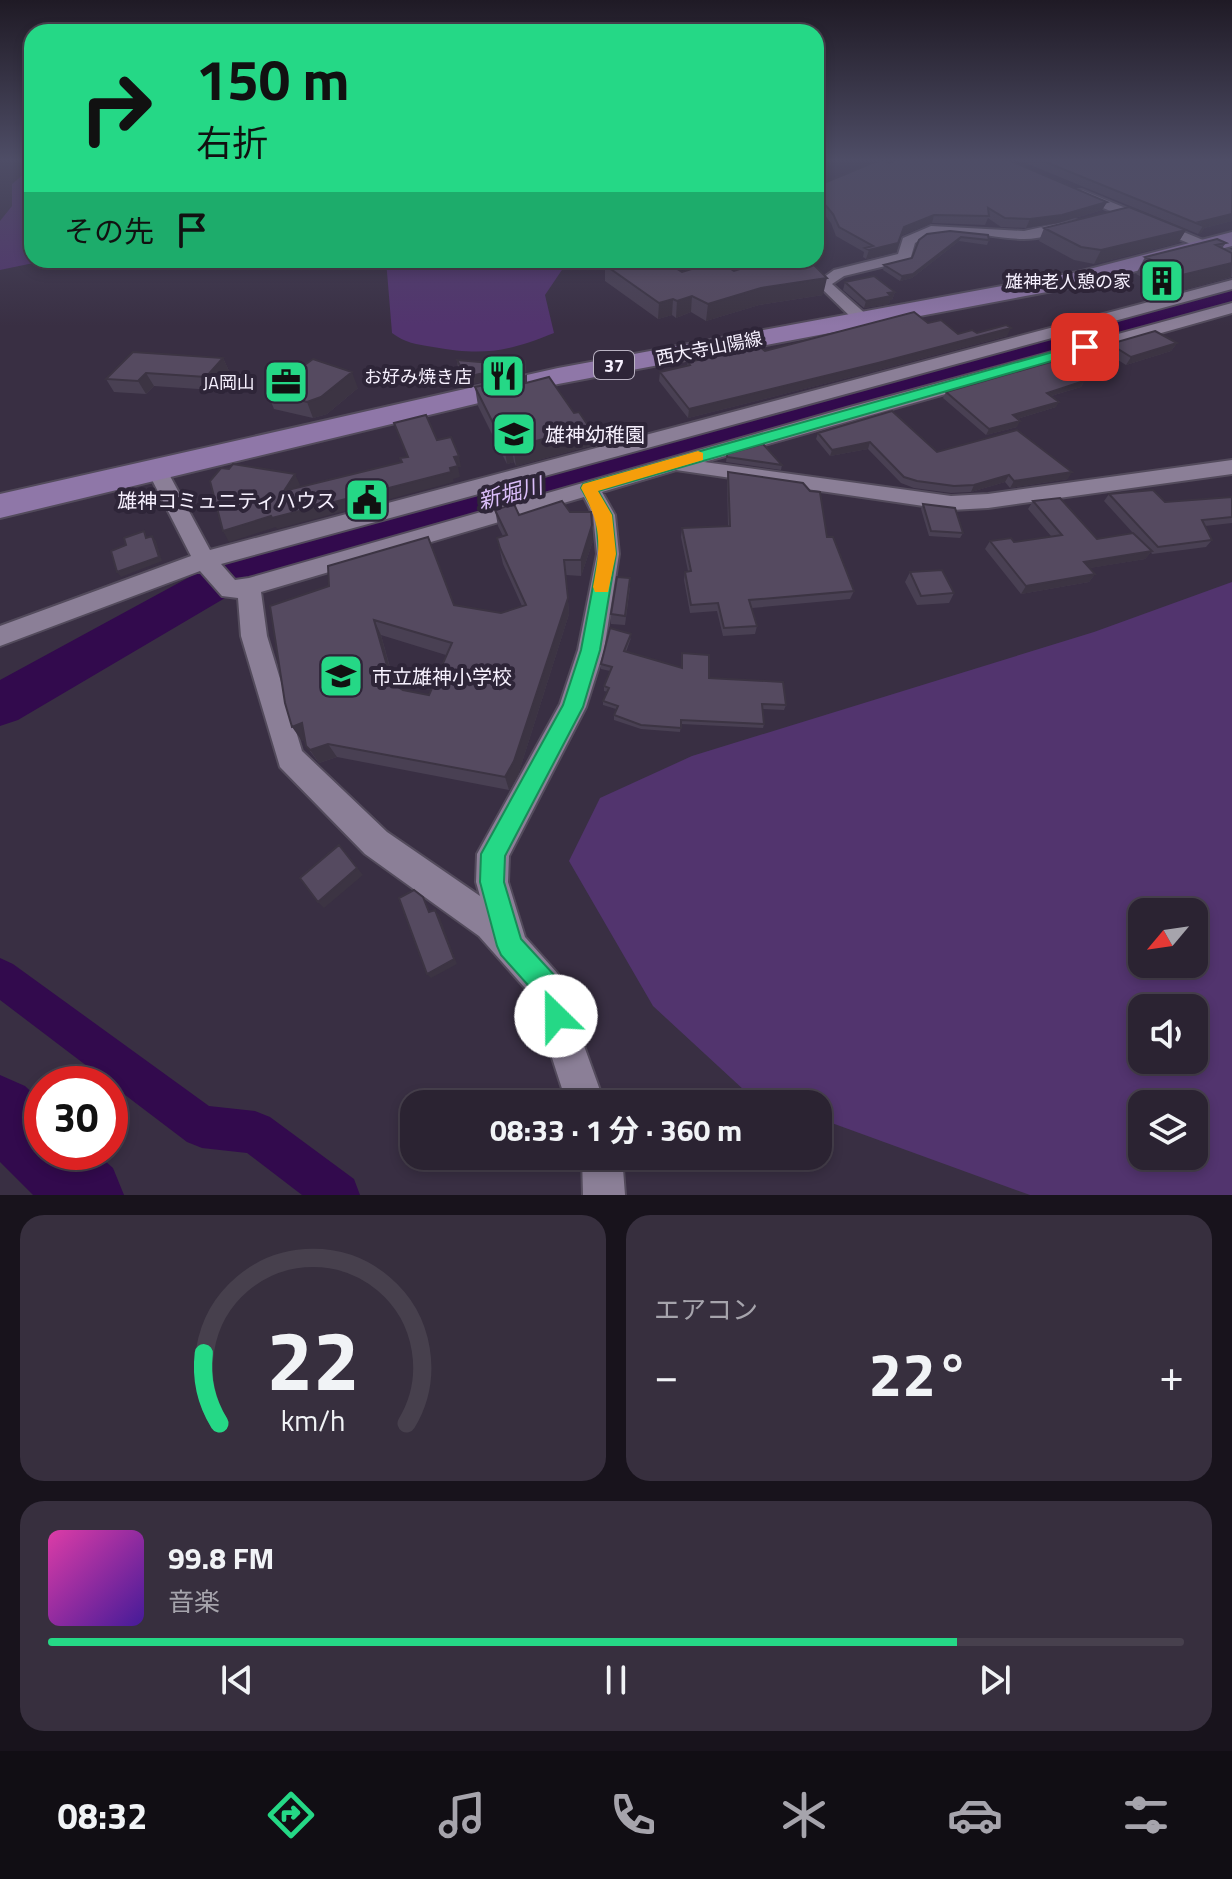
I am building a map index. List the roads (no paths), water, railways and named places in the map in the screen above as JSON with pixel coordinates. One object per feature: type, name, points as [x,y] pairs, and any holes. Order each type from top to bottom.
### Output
[{"type":"main road","name":"西大寺山陽線","points":[[0,506],[558,376],[1079,279],[1224,248]]},
{"type":"street","points":[[862,319],[823,283],[839,273],[905,257],[908,241],[923,231],[944,228],[1028,235],[1112,215]]},
{"type":"street","points":[[1131,215],[1224,248]]},
{"type":"street","points":[[240,589],[447,511],[984,362],[1232,284]]},
{"type":"street","points":[[671,464],[695,443],[984,362],[1232,308]]},
{"type":"street","points":[[0,636],[205,562],[447,511],[589,488],[671,464],[951,503],[988,501],[1232,467]]},
{"type":"street","points":[[157,470],[205,562],[240,589],[290,758],[376,843],[491,924],[546,986],[581,1090]]},
{"type":"street","points":[[510,946],[492,882],[493,854],[572,707],[591,650],[608,554],[604,515],[589,488]]},
{"type":"street","points":[[603,1170],[604,1195]]},
{"type":"waterway","name":"新堀川","points":[[0,705],[245,566],[1232,294]]},
{"type":"waterway","points":[[0,977],[202,1127],[255,1132],[338,1195]]},
{"type":"waterway","points":[[0,1111],[86,1195]]},
{"type":"place","name":"雄神老人憩の家","points":[[1162,281]]},
{"type":"place","name":"お好み焼き店","points":[[503,376]]},
{"type":"place","name":"JA岡山","points":[[286,382]]},
{"type":"place","name":"雄神幼稚園","points":[[514,434]]},
{"type":"place","name":"雄神コミュニティハウス","points":[[367,500]]},
{"type":"place","name":"市立雄神小学校","points":[[341,676]]}]
